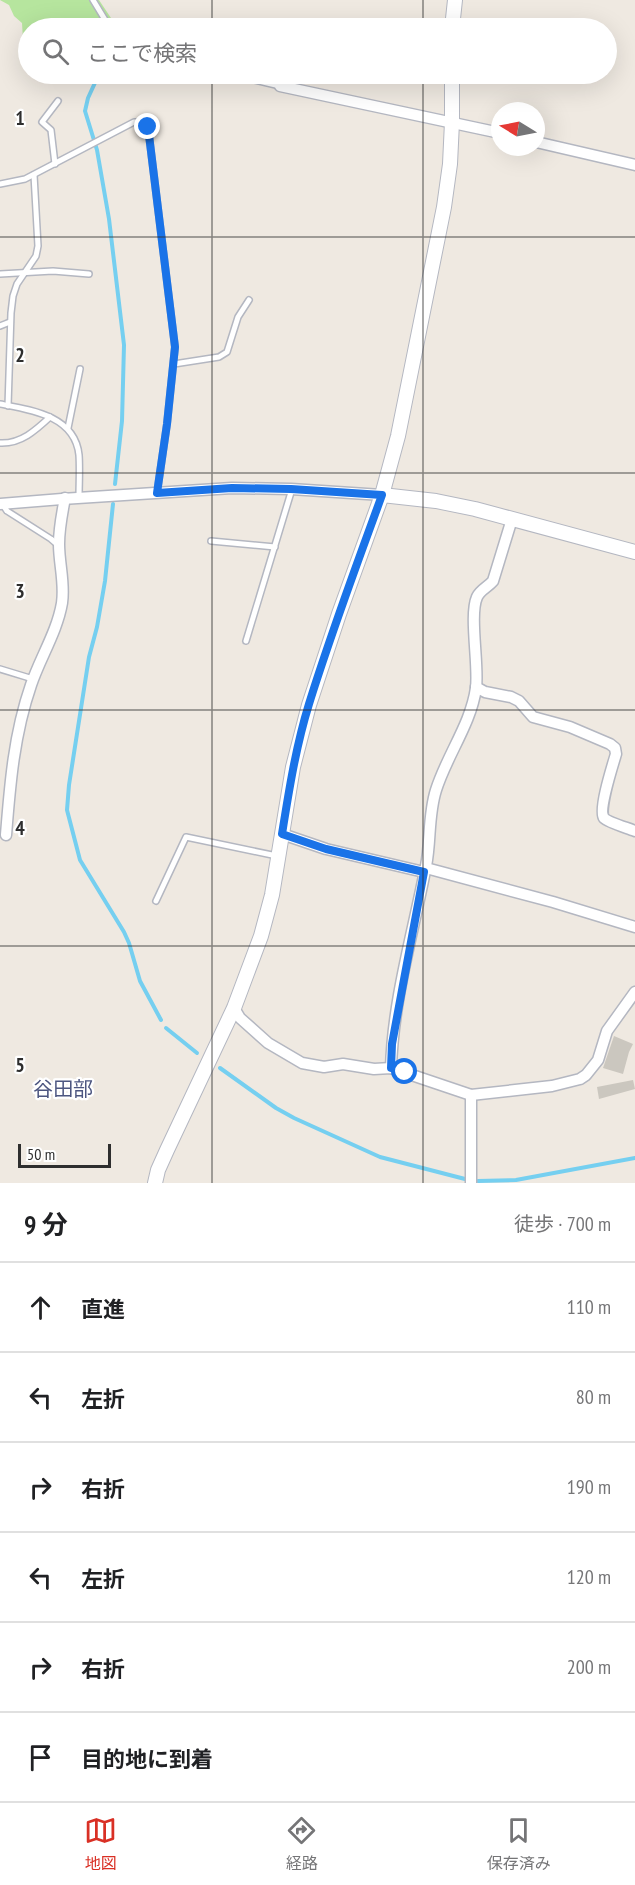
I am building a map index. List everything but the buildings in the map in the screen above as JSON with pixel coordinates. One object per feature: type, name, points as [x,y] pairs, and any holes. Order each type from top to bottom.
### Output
[{"type":"street","points":[[454,18],[455,0]]},
{"type":"street","points":[[155,1183],[167,1150],[234,1008],[261,936],[272,895],[293,767],[309,705],[382,495],[398,436],[444,207],[450,164],[452,84]]},
{"type":"street","points":[[280,86],[491,132]]},
{"type":"street","points":[[545,144],[635,165]]},
{"type":"street","points":[[1,504],[232,488],[382,495],[436,501],[635,552]]},
{"type":"street","points":[[6,835],[11,771],[23,712],[62,605],[59,532],[65,498]]},
{"type":"street","points":[[391,1068],[396,1015],[425,870],[430,815],[435,791],[463,728],[476,687],[475,606],[481,591],[493,581],[512,519]]},
{"type":"street","points":[[476,687],[485,692],[511,697],[519,701],[533,717],[570,727],[615,748],[616,754],[602,814],[608,821],[635,831]]},
{"type":"street","points":[[282,834],[326,849],[425,870],[553,902],[635,927]]},
{"type":"street","points":[[234,1008],[240,1018],[268,1043],[302,1063],[324,1067],[343,1064],[374,1069],[391,1068],[471,1095],[552,1086],[580,1079],[598,1060],[607,1030],[635,992]]},
{"type":"street","points":[[471,1095],[471,1183]]},
{"type":"lane","points":[[93,0],[104,18]]},
{"type":"lane","points":[[272,84],[280,86]]},
{"type":"lane","points":[[55,164],[51,130],[42,122],[58,100]]},
{"type":"lane","points":[[0,184],[34,175],[134,122],[140,122],[148,127],[175,347],[157,493]]},
{"type":"lane","points":[[8,406],[10,322],[13,296],[17,284],[36,256],[38,246],[34,175]]},
{"type":"lane","points":[[0,274],[53,271],[89,274]]},
{"type":"lane","points":[[174,364],[219,357],[227,352],[238,317],[249,300]]},
{"type":"lane","points":[[0,326],[10,322]]},
{"type":"lane","points":[[68,428],[80,369]]},
{"type":"lane","points":[[0,404],[50,417],[68,428],[75,439],[79,455],[79,498]]},
{"type":"lane","points":[[0,443],[19,440],[50,417]]},
{"type":"lane","points":[[246,641],[292,489]]},
{"type":"lane","points":[[1,504],[59,547]]},
{"type":"lane","points":[[212,541],[275,547]]},
{"type":"lane","points":[[0,669],[33,680]]},
{"type":"lane","points":[[156,901],[186,837],[278,856]]},
{"type":"green space","points":[[0,0],[99,0],[111,18],[18,20],[9,5]]},
{"type":"waterway","points":[[94,84],[85,111],[97,150],[109,219],[124,345],[122,421],[115,484]]},
{"type":"waterway","points":[[113,504],[105,581],[89,657],[67,810],[80,860],[124,932],[140,981],[161,1020]]},
{"type":"waterway","points":[[166,1028],[197,1053]]},
{"type":"waterway","points":[[220,1068],[276,1108],[380,1157],[465,1179]]},
{"type":"waterway","points":[[478,1181],[516,1180],[635,1158]]},
{"type":"district","name":"谷田部","points":[[63,1089]]},
{"type":"route","points":[[148,127],[175,347],[157,493],[232,488],[382,495],[309,705],[293,767],[282,834],[326,849],[424,872],[392,1044],[391,1068],[405,1072]]}]
